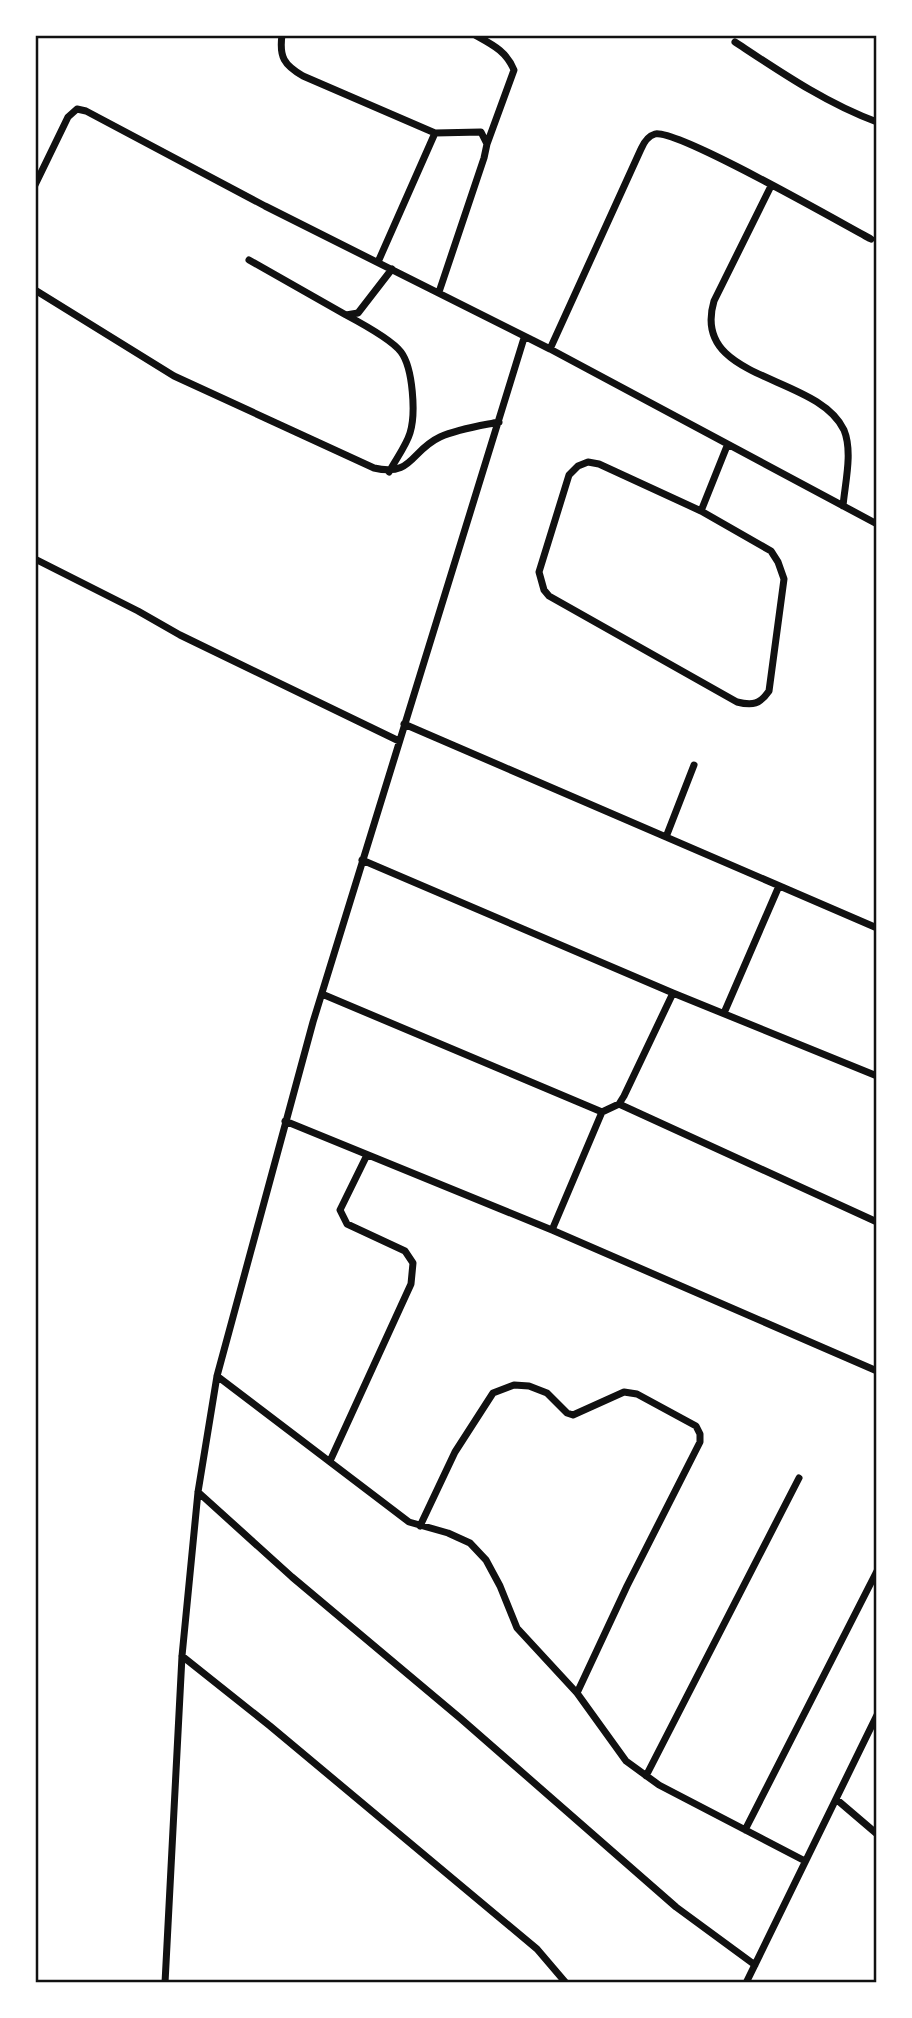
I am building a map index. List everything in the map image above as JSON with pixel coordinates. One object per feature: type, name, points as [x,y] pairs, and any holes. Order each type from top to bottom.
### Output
[{"type":"street","points":[[282,35],[281,57],[288,67],[303,76],[435,133],[481,132],[487,144]]},
{"type":"street","points":[[439,292],[514,70],[509,58],[500,49],[475,35]]},
{"type":"street","points":[[735,42],[833,101],[877,122]]},
{"type":"street","points":[[35,185],[68,117],[77,109],[86,111],[265,206],[550,349],[877,524]]},
{"type":"street","points":[[378,262],[435,133]]},
{"type":"street","points":[[550,349],[646,139],[656,134],[670,134],[712,153],[871,239]]},
{"type":"street","points":[[771,186],[714,301],[709,317],[714,338],[723,352],[760,375],[799,392],[832,414],[844,430],[847,471],[843,506]]},
{"type":"street","points":[[249,260],[373,331],[401,352],[408,369],[414,405],[410,433],[389,472]]},
{"type":"street","points":[[346,315],[358,313],[392,268]]},
{"type":"street","points":[[35,290],[174,376],[374,468],[389,472],[401,469],[438,438],[459,430],[499,422]]},
{"type":"street","points":[[165,1983],[182,1656],[198,1492],[218,1376],[285,1121],[322,994],[524,338]]},
{"type":"street","points":[[701,511],[727,446]]},
{"type":"street","points":[[599,464],[701,511],[771,551],[785,579],[769,691],[762,702],[750,705],[737,702],[549,596],[541,583],[540,572],[569,475],[578,466],[599,464]]},
{"type":"street","points":[[35,559],[180,635],[398,741]]},
{"type":"street","points":[[404,724],[877,928]]},
{"type":"street","points":[[666,837],[694,765]]},
{"type":"street","points":[[362,860],[673,993],[877,1076]]},
{"type":"street","points":[[724,1013],[779,886]]},
{"type":"street","points":[[552,1230],[602,1112],[620,1104],[673,993]]},
{"type":"street","points":[[322,994],[602,1112]]},
{"type":"street","points":[[620,1104],[877,1222]]},
{"type":"street","points":[[285,1121],[552,1230],[877,1371]]},
{"type":"street","points":[[330,1461],[411,1284],[413,1263],[405,1251],[347,1224],[340,1210],[368,1155]]},
{"type":"street","points":[[218,1376],[409,1522],[448,1532],[470,1543],[486,1560],[517,1628],[577,1693],[626,1761],[659,1786],[806,1861]]},
{"type":"street","points":[[420,1526],[455,1452],[493,1394],[503,1388],[514,1385],[529,1386],[547,1393],[567,1413],[573,1415],[624,1392],[637,1394],[696,1426],[700,1443],[627,1586],[577,1693]]},
{"type":"street","points":[[646,1776],[799,1478]]},
{"type":"street","points":[[198,1492],[292,1577],[460,1718],[676,1907],[755,1965]]},
{"type":"street","points":[[745,1830],[877,1571]]},
{"type":"street","points":[[182,1656],[537,1949],[566,1983]]},
{"type":"street","points":[[746,1983],[877,1715]]},
{"type":"street","points":[[836,1799],[877,1834]]}]
